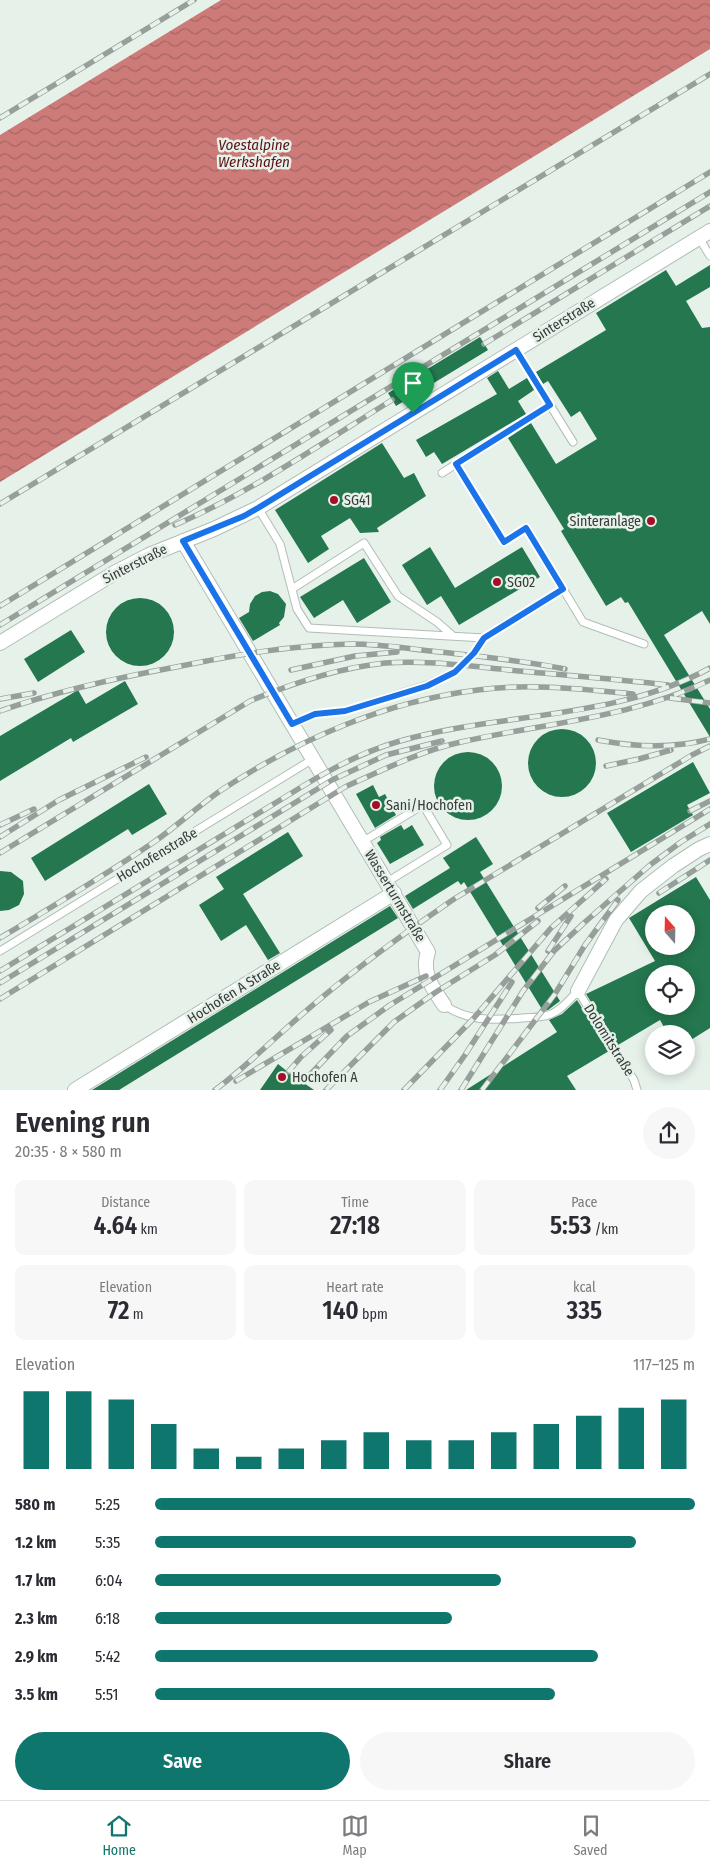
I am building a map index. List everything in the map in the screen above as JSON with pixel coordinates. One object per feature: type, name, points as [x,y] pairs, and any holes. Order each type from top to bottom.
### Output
[{"type":"street","name":"Sinterstraße","points":[[0,643],[116,572],[148,555],[258,508],[704,234]]},
{"type":"street","name":"Wasserturmstraße","points":[[183,541],[428,952],[425,962],[426,972],[434,990],[444,1005]]},
{"type":"street","name":"Wasserturmstraße","points":[[578,991],[616,920],[641,891],[673,866],[710,844]]},
{"type":"street","name":"Hochofen A Straße","points":[[75,1090],[390,888]]},
{"type":"lane","points":[[704,234],[710,256]]},
{"type":"lane","points":[[516,350],[574,442]]},
{"type":"lane","points":[[442,472],[550,405]]},
{"type":"lane","points":[[456,464],[504,542],[526,528],[583,622],[644,644]]},
{"type":"lane","points":[[258,508],[280,544],[297,609],[309,628],[484,638]]},
{"type":"lane","points":[[292,589],[364,543],[398,596],[437,622],[453,636]]},
{"type":"lane","points":[[292,724],[315,714],[345,711],[427,686],[455,672],[474,653],[484,638],[563,589]]},
{"type":"lane","name":"Hochofenstraße","points":[[0,951],[313,759]]},
{"type":"lane","points":[[362,842],[423,805],[447,845],[390,888]]},
{"type":"lane","name":"Wasserturmstraße","points":[[444,1005],[456,1013],[473,1019],[545,1016],[562,1008],[578,991]]},
{"type":"lane","name":"Dolomitstraße","points":[[578,991],[634,1080],[637,1090]]},
{"type":"water","name":"Voestalpine Werkshafen","points":[[221,0],[710,0],[710,49],[0,482],[0,135]]},
{"type":"building","name":"Sinteranlage","points":[[710,265],[710,287],[686,301],[702,328],[710,327],[710,624],[702,611],[664,635],[710,709],[710,737],[628,602],[625,603],[621,597],[606,606],[561,531],[564,529],[508,438],[531,423],[556,464],[597,439],[580,411],[571,417],[548,381],[543,384],[536,372],[606,330],[596,313],[666,270],[676,286]]},
{"type":"building","points":[[480,337],[488,350],[396,406],[388,393]]},
{"type":"building","points":[[498,371],[509,389],[527,378],[534,390],[518,401],[526,414],[442,464],[434,452],[426,457],[416,440],[497,394],[487,378]]},
{"type":"building","name":"SG41","points":[[382,443],[404,478],[414,473],[426,496],[377,528],[379,532],[360,533],[350,518],[321,536],[329,549],[308,563],[275,510]]},
{"type":"building","name":"SG02","points":[[430,547],[455,588],[522,547],[540,577],[459,625],[441,596],[427,605],[402,565]]},
{"type":"building","points":[[364,558],[391,602],[357,623],[343,600],[314,618],[300,597]]},
{"type":"building","points":[[270,591],[278,594],[286,604],[284,617],[279,623],[280,625],[253,641],[239,618],[249,612],[250,604],[255,596],[262,592]]},
{"type":"building","points":[[140,598],[153,601],[164,608],[171,619],[174,632],[171,645],[164,656],[153,663],[140,666],[127,663],[116,656],[109,645],[106,632],[109,619],[116,608],[127,601]]},
{"type":"building","points":[[71,630],[85,652],[38,682],[24,659]]},
{"type":"building","points":[[125,681],[138,704],[73,742],[71,738],[0,781],[0,736],[78,690],[86,704]]},
{"type":"building","points":[[562,729],[575,732],[586,739],[593,750],[596,763],[593,776],[586,787],[575,794],[562,797],[549,794],[538,787],[531,776],[528,763],[531,750],[538,739],[549,732]]},
{"type":"building","points":[[468,752],[481,755],[492,762],[499,773],[502,786],[499,799],[492,810],[481,817],[468,820],[455,817],[444,810],[437,799],[434,786],[437,773],[444,762],[455,755]]},
{"type":"building","points":[[693,762],[710,793],[687,805],[693,815],[631,852],[607,813]]},
{"type":"building","points":[[149,784],[167,814],[132,835],[128,829],[45,881],[31,858]]},
{"type":"building","name":"Sani/Hochofen","points":[[373,785],[379,797],[385,794],[396,815],[375,828],[356,794]]},
{"type":"building","points":[[401,825],[404,830],[412,825],[424,845],[390,864],[377,843],[381,840],[380,837]]},
{"type":"building","points":[[288,832],[303,856],[243,894],[280,953],[268,960],[246,925],[221,941],[199,905],[224,889],[216,877]]},
{"type":"building","points":[[476,837],[493,864],[480,872],[560,1001],[548,1010],[543,1011],[464,882],[461,885],[458,881],[413,909],[405,896],[450,868],[443,858]]},
{"type":"building","points":[[0,871],[11,872],[23,881],[24,894],[19,905],[9,910],[0,911]]},
{"type":"building","points":[[696,877],[710,900],[710,1028],[695,1037],[695,1025],[663,1025],[660,1020],[652,1025],[645,1025],[645,1029],[618,1045],[586,994],[645,966],[645,1015],[695,1015],[695,965],[647,965],[655,961],[651,955],[695,955],[695,905],[650,905]]},
{"type":"building","points":[[390,906],[398,918],[119,1090],[92,1090]]},
{"type":"building","points":[[645,908],[645,944],[629,918]]},
{"type":"building","points":[[577,1000],[609,1051],[567,1076],[576,1090],[466,1090],[557,1032],[549,1020],[562,1014]]},
{"type":"building","name":"Hochofen A","points":[[278,1064],[288,1072],[314,1090],[260,1090]]},
{"type":"railway","points":[[0,118],[194,0]]},
{"type":"railway","points":[[0,504],[710,74]]},
{"type":"railway","points":[[0,606],[710,172]]},
{"type":"railway","points":[[0,625],[710,192]]},
{"type":"railway","points":[[484,344],[710,206]]},
{"type":"railway","points":[[175,525],[258,483],[392,400]]},
{"type":"railway","points":[[0,711],[65,691],[131,676],[241,655],[307,646],[381,645],[498,658],[565,669]]},
{"type":"railway","points":[[291,670],[355,656],[397,652]]},
{"type":"railway","points":[[0,853],[250,701],[299,682],[333,672],[385,663],[431,663],[668,685]]},
{"type":"railway","points":[[0,971],[315,779],[362,755],[400,741],[439,732],[558,713],[636,697],[674,685],[710,668]]},
{"type":"railway","points":[[0,999],[345,787],[431,750],[492,735],[619,711],[680,693],[710,680]]},
{"type":"railway","points":[[0,938],[135,855],[203,803],[249,772],[311,740],[376,713],[444,695],[497,688],[536,687],[633,694]]},
{"type":"railway","points":[[0,699],[34,693]]},
{"type":"railway","points":[[670,698],[710,703]]},
{"type":"railway","points":[[598,740],[626,744],[668,746],[710,739]]},
{"type":"railway","points":[[0,983],[332,780],[386,755],[442,741]]},
{"type":"railway","points":[[215,1090],[329,991],[454,899],[692,755],[710,746]]},
{"type":"railway","points":[[606,766],[671,750]]},
{"type":"railway","points":[[0,837],[59,800],[146,757]]},
{"type":"railway","points":[[690,811],[710,801]]},
{"type":"railway","points":[[0,825],[34,809]]},
{"type":"railway","points":[[303,1082],[347,1036],[390,1005],[710,809]]},
{"type":"railway","points":[[461,1090],[523,991],[554,951],[650,865],[710,824]]},
{"type":"railway","points":[[659,893],[710,860]]},
{"type":"railway","points":[[404,1090],[473,1019],[551,928],[606,879]]},
{"type":"railway","points":[[538,908],[565,886]]},
{"type":"railway","points":[[482,1090],[555,994],[585,945],[618,900]]},
{"type":"railway","points":[[548,951],[571,916]]},
{"type":"railway","points":[[326,1090],[394,1022],[436,992],[495,955],[538,921]]},
{"type":"railway","points":[[236,1081],[369,1002],[426,976]]},
{"type":"railway","points":[[440,1090],[512,982]]},
{"type":"railway","points":[[288,1072],[301,1057],[331,1030]]},
{"type":"place","name":"SG41","points":[[334,500]]},
{"type":"place","name":"Sinteranlage","points":[[651,521]]},
{"type":"place","name":"SG02","points":[[497,582]]},
{"type":"place","name":"Sani/Hochofen","points":[[376,805]]},
{"type":"place","name":"Hochofen A","points":[[282,1077]]},
{"type":"route","points":[[516,350],[550,405],[456,464],[504,542],[526,528],[563,589],[484,638],[474,653],[455,672],[427,686],[388,696],[345,711],[315,714],[292,724],[183,541],[244,516],[413,413],[516,350]]}]
